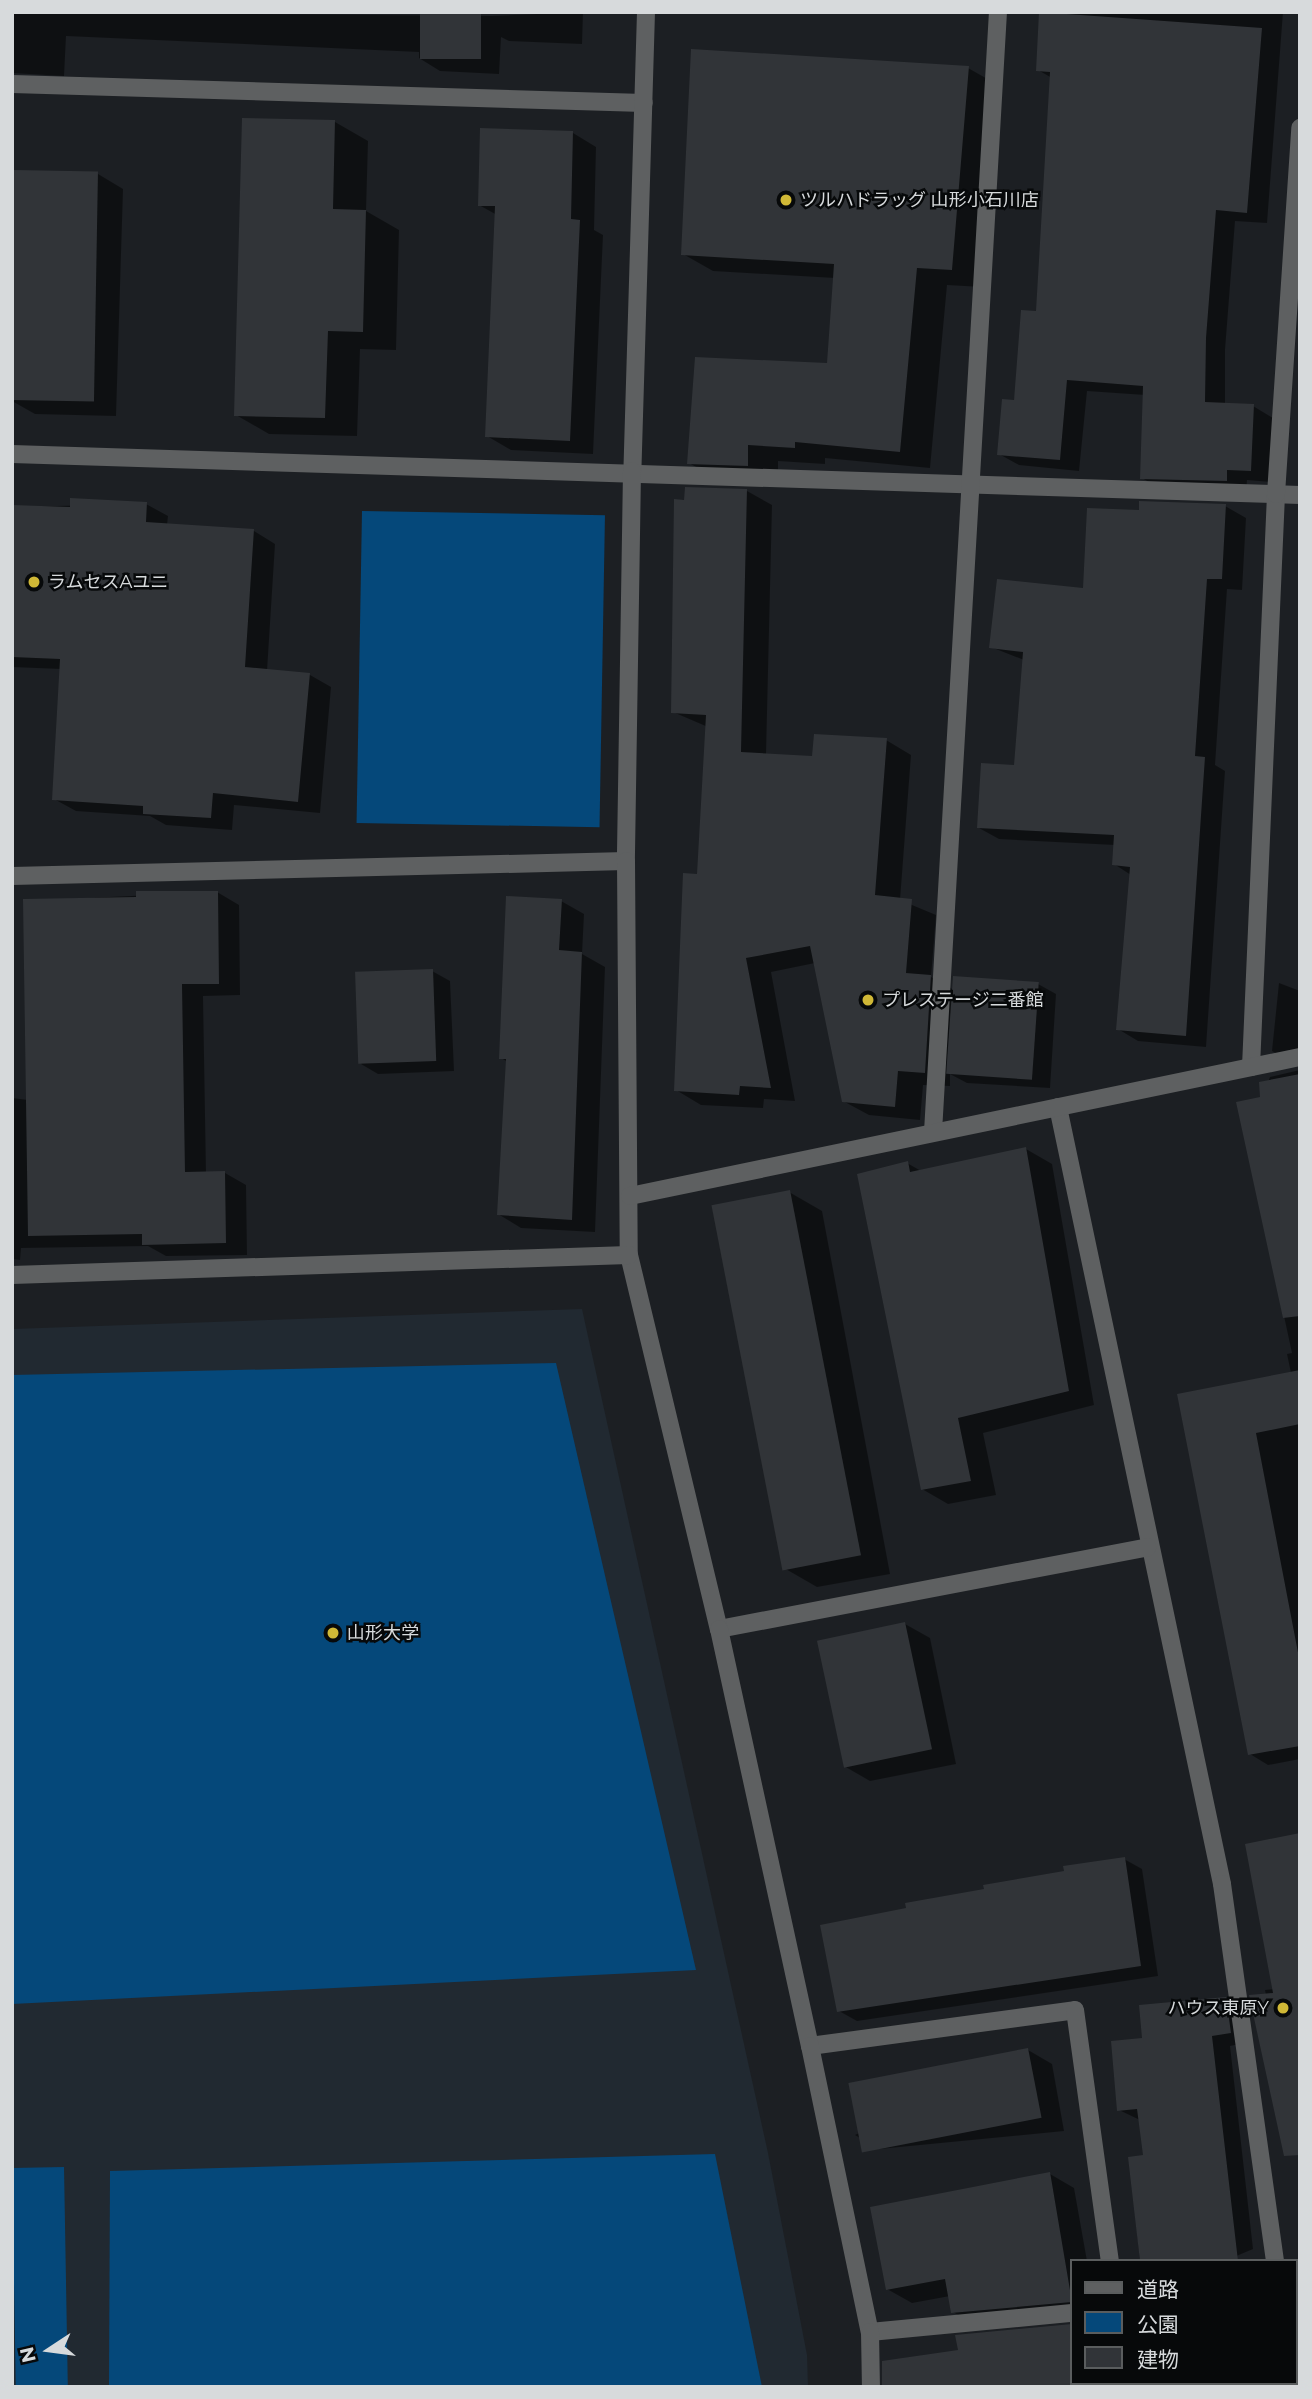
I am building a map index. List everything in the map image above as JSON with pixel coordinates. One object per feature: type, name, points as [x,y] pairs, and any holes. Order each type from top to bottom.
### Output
[{"type":"street","points":[[646,12],[632,471],[626,861],[629,1255],[719,1629],[810,2046],[870,2332],[871,2387]]},
{"type":"street","points":[[933,1132],[968,483],[998,12]]},
{"type":"street","points":[[12,84],[644,103]]},
{"type":"street","points":[[1251,1067],[1276,495],[1300,128]]},
{"type":"street","points":[[12,454],[632,471],[1300,495]]},
{"type":"street","points":[[12,876],[626,861]]},
{"type":"street","points":[[630,1196],[1300,1057]]},
{"type":"street","points":[[1058,1107],[1147,1546],[1222,1884],[1275,2259]]},
{"type":"street","points":[[12,1275],[629,1255]]},
{"type":"street","points":[[719,1629],[1147,1546]]},
{"type":"street","points":[[810,2046],[1075,2010],[1110,2259]]},
{"type":"street","points":[[870,2332],[1070,2313]]},
{"type":"shaded area","name":"山形大学","points":[[582,1309],[768,2153],[807,2355],[808,2387],[12,2387],[12,1329]]},
{"type":"green space","points":[[362,511],[605,515],[600,827],[357,823]]},
{"type":"green space","points":[[556,1363],[696,1970],[12,2004],[12,1375]]},
{"type":"green space","points":[[715,2154],[762,2387],[109,2387],[110,2171]]},
{"type":"green space","points":[[64,2167],[68,2387],[16,2387],[12,2168]]},
{"type":"building","points":[[420,12],[481,12],[481,59],[420,59]]},
{"type":"building","points":[[1039,12],[1262,28],[1247,213],[1216,210],[1206,338],[1205,402],[1254,404],[1251,471],[1227,470],[1227,481],[1140,479],[1143,386],[1067,380],[1060,460],[997,455],[1002,399],[1014,400],[1021,310],[1036,311],[1050,72],[1036,71]]},
{"type":"building","points":[[691,49],[969,66],[952,270],[917,268],[900,452],[795,442],[795,448],[748,445],[748,466],[687,464],[695,357],[827,363],[834,264],[681,255]]},
{"type":"building","points":[[242,118],[335,120],[333,209],[366,210],[363,332],[328,331],[325,418],[234,416]]},
{"type":"building","points":[[480,128],[573,131],[571,219],[580,220],[570,441],[485,437],[495,206],[478,206]]},
{"type":"building","points":[[14,170],[98,171],[94,401],[12,400]]},
{"type":"building","points":[[685,487],[747,489],[741,752],[812,756],[814,734],[887,738],[875,895],[912,899],[906,973],[931,975],[925,1073],[898,1071],[895,1107],[842,1102],[810,946],[746,958],[771,1088],[740,1086],[739,1095],[674,1091],[683,873],[697,874],[706,715],[671,713],[674,499],[684,500]]},
{"type":"building","points":[[70,498],[147,502],[146,522],[254,529],[245,667],[310,673],[298,802],[213,793],[211,818],[143,814],[143,806],[52,800],[60,659],[12,657],[12,505],[70,507]]},
{"type":"building","points":[[1139,501],[1226,504],[1222,579],[1207,579],[1195,756],[1205,757],[1186,1036],[1116,1030],[1130,867],[1112,865],[1114,835],[977,828],[981,763],[1014,765],[1023,652],[989,648],[997,579],[1083,588],[1087,508],[1139,510]]},
{"type":"building","points":[[136,891],[218,891],[219,984],[182,984],[185,1172],[225,1171],[226,1243],[142,1245],[142,1234],[28,1236],[23,899],[136,897]]},
{"type":"building","points":[[506,896],[562,899],[559,950],[582,952],[572,1220],[497,1215],[506,1059],[499,1059]]},
{"type":"building","points":[[433,969],[436,1061],[358,1064],[355,972]]},
{"type":"building","points":[[953,976],[1039,982],[1032,1080],[946,1074]]},
{"type":"building","points":[[1300,1074],[1300,1316],[1283,1318],[1236,1102],[1260,1097],[1259,1082]]},
{"type":"building","points":[[1026,1147],[1069,1391],[958,1418],[971,1481],[921,1490],[857,1174],[908,1161],[910,1172]]},
{"type":"building","points":[[790,1190],[861,1555],[782,1570],[711,1205]]},
{"type":"building","points":[[1300,1370],[1300,1424],[1256,1433],[1300,1663],[1300,1746],[1248,1755],[1177,1394]]},
{"type":"building","points":[[905,1622],[932,1749],[844,1768],[817,1641]]},
{"type":"building","points":[[1300,1833],[1300,2155],[1284,2156],[1249,1995],[1273,1993],[1245,1844]]},
{"type":"building","points":[[1125,1857],[1141,1966],[837,2012],[820,1925],[906,1908],[905,1903],[984,1889],[983,1885],[1064,1871],[1063,1866]]},
{"type":"building","points":[[1226,1997],[1231,2033],[1212,2036],[1238,2259],[1140,2259],[1128,2157],[1143,2155],[1137,2109],[1117,2111],[1111,2041],[1142,2038],[1139,2005]]},
{"type":"building","points":[[1028,2048],[1042,2118],[862,2153],[848,2083]]},
{"type":"building","points":[[1050,2172],[1070,2302],[951,2313],[945,2279],[886,2290],[870,2207]]},
{"type":"building","points":[[1070,2324],[1072,2387],[882,2387],[882,2361],[958,2350],[955,2335]]},
{"type":"place","name":"ツルハドラッグ 山形小石川店","points":[[786,200]]},
{"type":"place","name":"ラムセスAユニ","points":[[34,582]]},
{"type":"place","name":"プレステージ二番館","points":[[868,1000]]},
{"type":"place","name":"山形大学","points":[[333,1633]]},
{"type":"place","name":"ハウス東原Y","points":[[1283,2008]]}]
